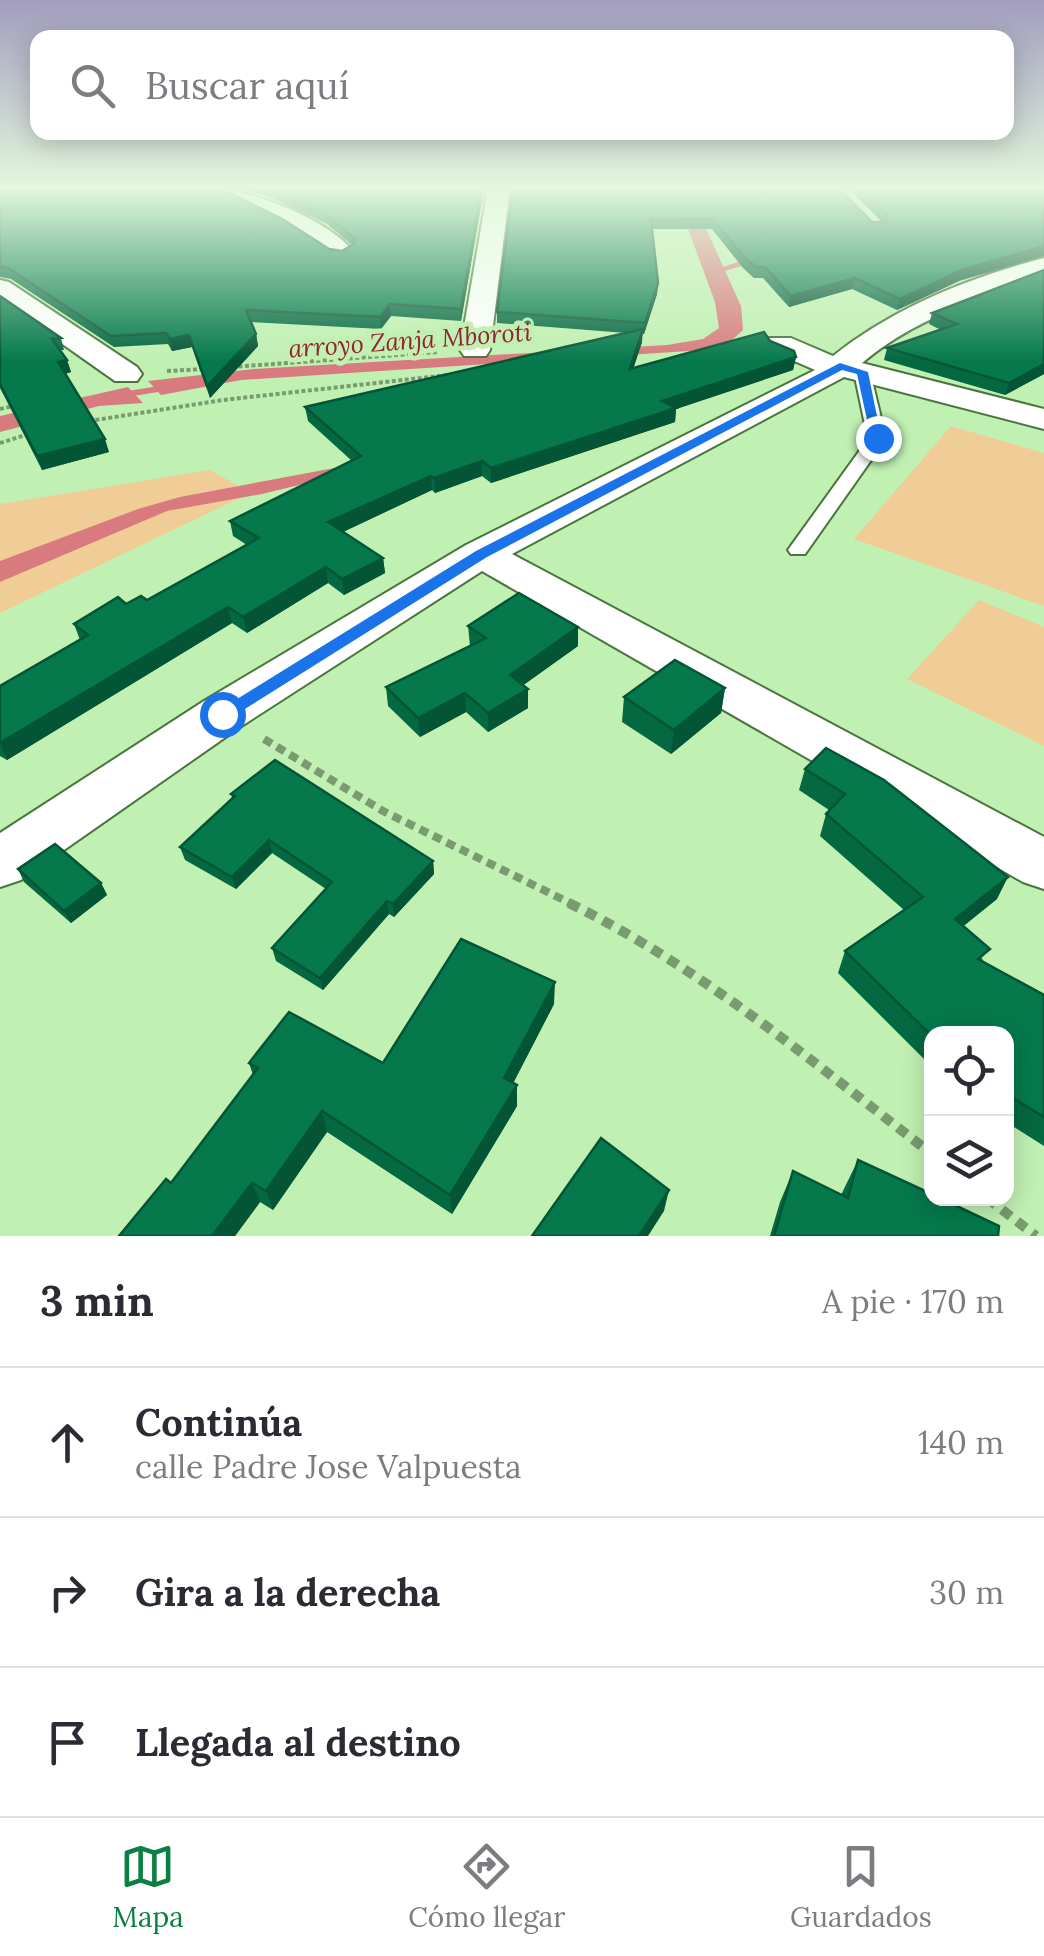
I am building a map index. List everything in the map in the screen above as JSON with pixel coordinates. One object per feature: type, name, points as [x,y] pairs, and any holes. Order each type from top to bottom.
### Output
[{"type":"street","points":[[333,246],[341,251]]},
{"type":"street","points":[[475,350],[490,246]]},
{"type":"street","points":[[0,864],[222,714],[482,554],[823,379],[851,369],[871,340],[926,309],[1044,266]]},
{"type":"street","points":[[0,288],[126,374]]},
{"type":"street","points":[[780,344],[817,361],[1044,419]]},
{"type":"street","points":[[482,554],[1044,865]]},
{"type":"lane","points":[[798,550],[878,438],[851,369]]},
{"type":"path","points":[[223,367],[475,350]]},
{"type":"path","points":[[126,374],[204,369]]},
{"type":"path","points":[[74,424],[269,392],[456,374]]},
{"type":"path","points":[[0,410],[18,404]]},
{"type":"path","points":[[0,443],[40,431]]},
{"type":"path","points":[[222,714],[383,811],[606,921],[733,1000],[924,1148]]},
{"type":"path","points":[[997,1206],[1036,1236]]},
{"type":"shaded area","points":[[694,246],[714,246],[741,306],[743,330],[732,340],[704,350],[241,380],[161,395],[148,381],[254,369],[667,345],[703,339],[719,328],[715,302]]},
{"type":"shaded area","points":[[128,387],[143,403],[99,406],[0,432],[0,416]]},
{"type":"shaded area","points":[[951,426],[1044,453],[1044,606],[854,539]]},
{"type":"shaded area","points":[[345,466],[344,474],[167,511],[0,582],[0,561],[138,509],[180,497]]},
{"type":"shaded area","points":[[210,470],[250,493],[0,613],[0,504]]},
{"type":"shaded area","points":[[979,600],[1044,627],[1044,746],[907,679]]},
{"type":"building","points":[[0,246],[324,246],[342,251],[351,246],[472,246],[461,309],[390,304],[380,317],[246,310],[256,334],[207,386],[189,335],[170,339],[166,333],[111,336],[8,268],[0,267]]},
{"type":"building","points":[[506,246],[654,246],[658,283],[645,323],[497,312]]},
{"type":"building","points":[[735,246],[1044,246],[962,270],[900,299],[855,278],[791,296],[765,267],[756,267]]},
{"type":"building","points":[[1044,270],[1044,364],[1009,383],[887,348],[957,324],[932,313]]},
{"type":"building","points":[[0,296],[61,338],[52,339],[67,360],[58,362],[105,439],[37,456],[0,384]]},
{"type":"building","points":[[643,329],[630,369],[764,332],[770,341],[794,351],[796,357],[662,401],[676,408],[491,468],[482,461],[431,476],[328,522],[383,558],[342,579],[326,567],[243,617],[228,607],[0,743],[0,686],[88,635],[74,624],[118,597],[126,604],[141,596],[147,600],[259,538],[230,521],[361,456],[305,407]]},
{"type":"building","points":[[519,593],[578,627],[510,675],[528,689],[488,713],[465,693],[418,718],[386,687],[486,638],[468,626]]},
{"type":"building","points":[[675,660],[725,688],[674,730],[624,697]]},
{"type":"building","points":[[826,748],[884,780],[1008,877],[955,919],[990,949],[978,959],[1044,995],[1044,1117],[1014,1099],[1014,1026],[924,1028],[845,951],[923,897],[826,814],[845,794],[805,769]]},
{"type":"building","points":[[275,760],[433,861],[393,904],[387,901],[320,978],[272,948],[332,882],[269,840],[232,877],[180,847],[235,796],[231,794]]},
{"type":"building","points":[[55,844],[101,883],[64,911],[18,869]]},
{"type":"building","points":[[461,939],[555,982],[504,1078],[517,1085],[450,1195],[322,1111],[266,1191],[252,1183],[212,1236],[119,1236],[166,1179],[171,1183],[258,1068],[249,1063],[289,1012],[383,1063]]},
{"type":"building","points":[[601,1138],[669,1190],[639,1236],[532,1236]]},
{"type":"building","points":[[858,1160],[924,1190],[924,1206],[957,1206],[999,1226],[998,1236],[774,1236],[793,1171],[848,1198]]},
{"type":"waterway","points":[[712,272],[758,258]]},
{"type":"waterway","name":"arroyo Zanja Mboroti","points":[[115,396],[172,387]]},
{"type":"route","points":[[222,714],[482,554],[823,379],[840,366],[862,372],[878,438]]}]
